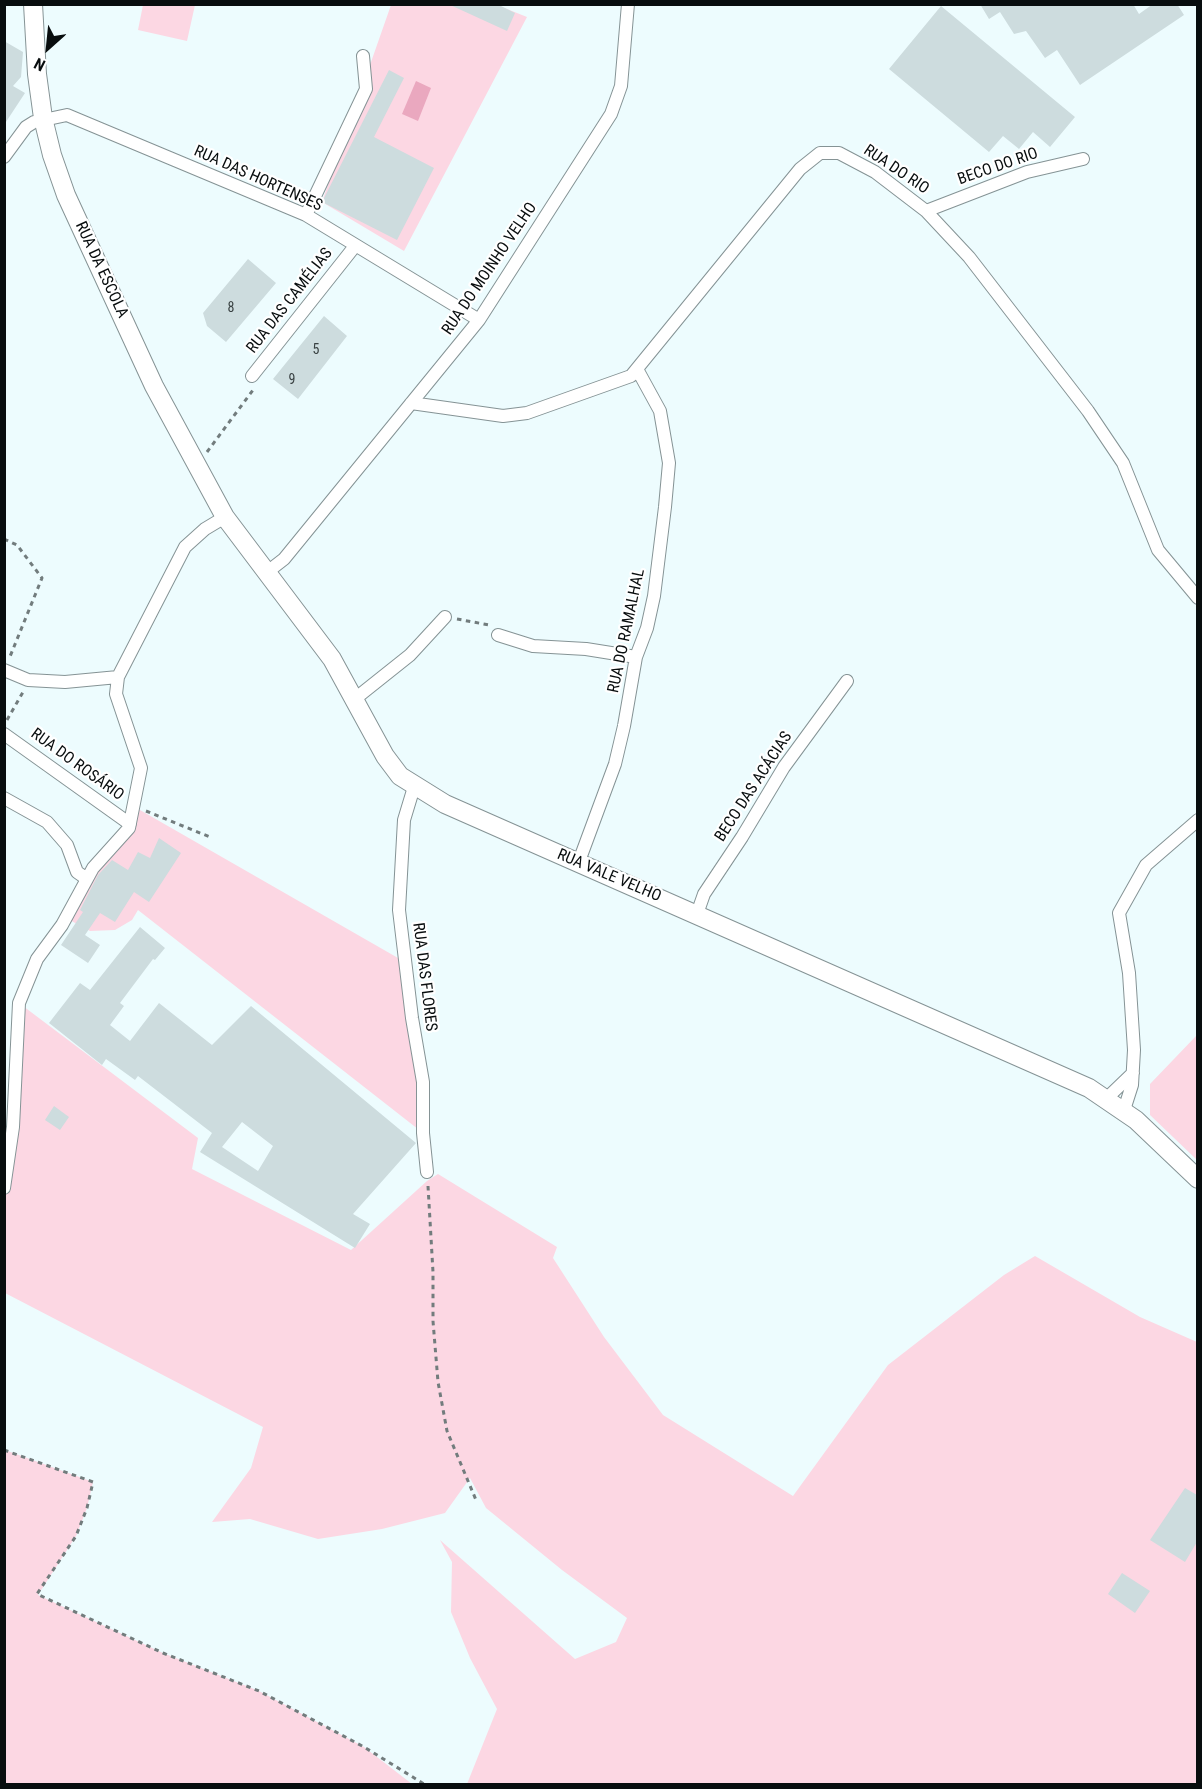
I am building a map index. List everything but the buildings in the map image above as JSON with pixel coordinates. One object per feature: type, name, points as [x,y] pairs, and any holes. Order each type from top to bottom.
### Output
[{"type":"street","name":"RUA DA ESCOLA","points":[[33,4],[43,118],[52,155],[66,195],[154,386],[225,517]]},
{"type":"street","name":"RUA DO MOINHO VELHO","points":[[266,573],[284,559],[479,320],[611,114],[621,86],[628,4]]},
{"type":"street","points":[[306,215],[366,89],[363,56]]},
{"type":"street","name":"RUA DAS HORTENSES","points":[[43,118],[67,115],[306,215],[479,320]]},
{"type":"street","points":[[4,157],[26,128],[43,118]]},
{"type":"street","name":"RUA DO RIO","points":[[411,403],[503,416],[527,413],[631,376],[800,169],[820,153],[838,153],[875,172],[926,211],[969,257],[1088,411],[1123,463],[1158,550],[1197,598]]},
{"type":"street","name":"BECO DO RIO","points":[[926,211],[1027,172],[1083,159]]},
{"type":"street","name":"RUA DAS CAMÉLIAS","points":[[252,376],[355,246]]},
{"type":"street","name":"RUA DO RAMALHAL","points":[[578,864],[615,764],[636,657],[647,628],[654,596],[669,463],[660,411],[637,369]]},
{"type":"street","points":[[4,1188],[13,1127],[19,1003],[37,959],[62,925],[93,868],[129,828],[130,824],[141,768],[116,694],[118,677],[185,547],[205,529],[225,517]]},
{"type":"street","name":"RUA VALE VELHO","points":[[225,517],[332,659],[356,698],[385,756],[400,776],[414,787],[445,804],[578,864],[1055,1071],[1107,1098],[1124,1110],[1160,1141],[1197,1179]]},
{"type":"street","points":[[356,698],[410,655],[445,617]]},
{"type":"street","points":[[498,634],[532,646],[586,649],[636,657]]},
{"type":"street","points":[[4,669],[28,680],[65,682],[118,677]]},
{"type":"street","name":"BECO DAS ACÁCIAS","points":[[697,914],[704,894],[742,837],[783,767],[847,681]]},
{"type":"street","name":"RUA DO ROSÁRIO","points":[[4,734],[130,824]]},
{"type":"street","name":"RUA DAS FLORES","points":[[414,787],[404,820],[399,910],[412,1017],[423,1082],[423,1133],[427,1172]]},
{"type":"street","points":[[4,798],[47,822],[67,845],[77,872],[87,879]]},
{"type":"street","points":[[1124,1110],[1130,1097],[1134,1050],[1129,973],[1119,913],[1146,865],[1197,820]]},
{"type":"street","points":[[1107,1098],[1133,1073]]},
{"type":"path","points":[[193,461],[206,453],[253,391],[252,376]]},
{"type":"path","points":[[4,539],[17,545],[42,578],[4,669]]},
{"type":"path","points":[[445,617],[488,624],[498,634]]},
{"type":"path","points":[[4,724],[19,705],[28,680]]},
{"type":"path","points":[[133,806],[210,837]]},
{"type":"path","points":[[427,1172],[433,1272],[433,1321],[438,1382],[447,1431],[476,1500]]},
{"type":"path","points":[[4,1450],[93,1482],[87,1508],[76,1536],[37,1594],[163,1653],[259,1691],[364,1747],[424,1785]]},
{"type":"shaded area","points":[[143,5],[195,5],[187,41],[138,30]]},
{"type":"shaded area","points":[[391,5],[497,5],[527,17],[404,251],[322,202]]},
{"type":"shaded area","points":[[416,81],[431,88],[418,121],[402,114]]},
{"type":"shaded area","points":[[133,806],[405,962],[423,1133],[138,910],[132,920],[115,930],[90,931],[66,918],[93,868],[129,828]]},
{"type":"shaded area","points":[[19,1003],[198,1138],[192,1169],[351,1250],[427,1181],[438,1174],[557,1247],[553,1258],[604,1337],[663,1415],[793,1496],[888,1365],[1004,1275],[1035,1256],[1140,1317],[1197,1342],[1197,1784],[467,1784],[497,1709],[470,1658],[451,1612],[452,1562],[440,1540],[575,1659],[616,1642],[627,1618],[562,1570],[486,1508],[470,1478],[445,1513],[382,1529],[318,1539],[250,1519],[212,1522],[251,1468],[263,1427],[5,1293],[4,1188]]},
{"type":"shaded area","points":[[1197,1035],[1197,1160],[1150,1115],[1150,1084]]},
{"type":"shaded area","points":[[5,1450],[93,1482],[87,1508],[76,1536],[38,1595],[163,1653],[259,1691],[364,1747],[412,1784],[5,1784]]}]
